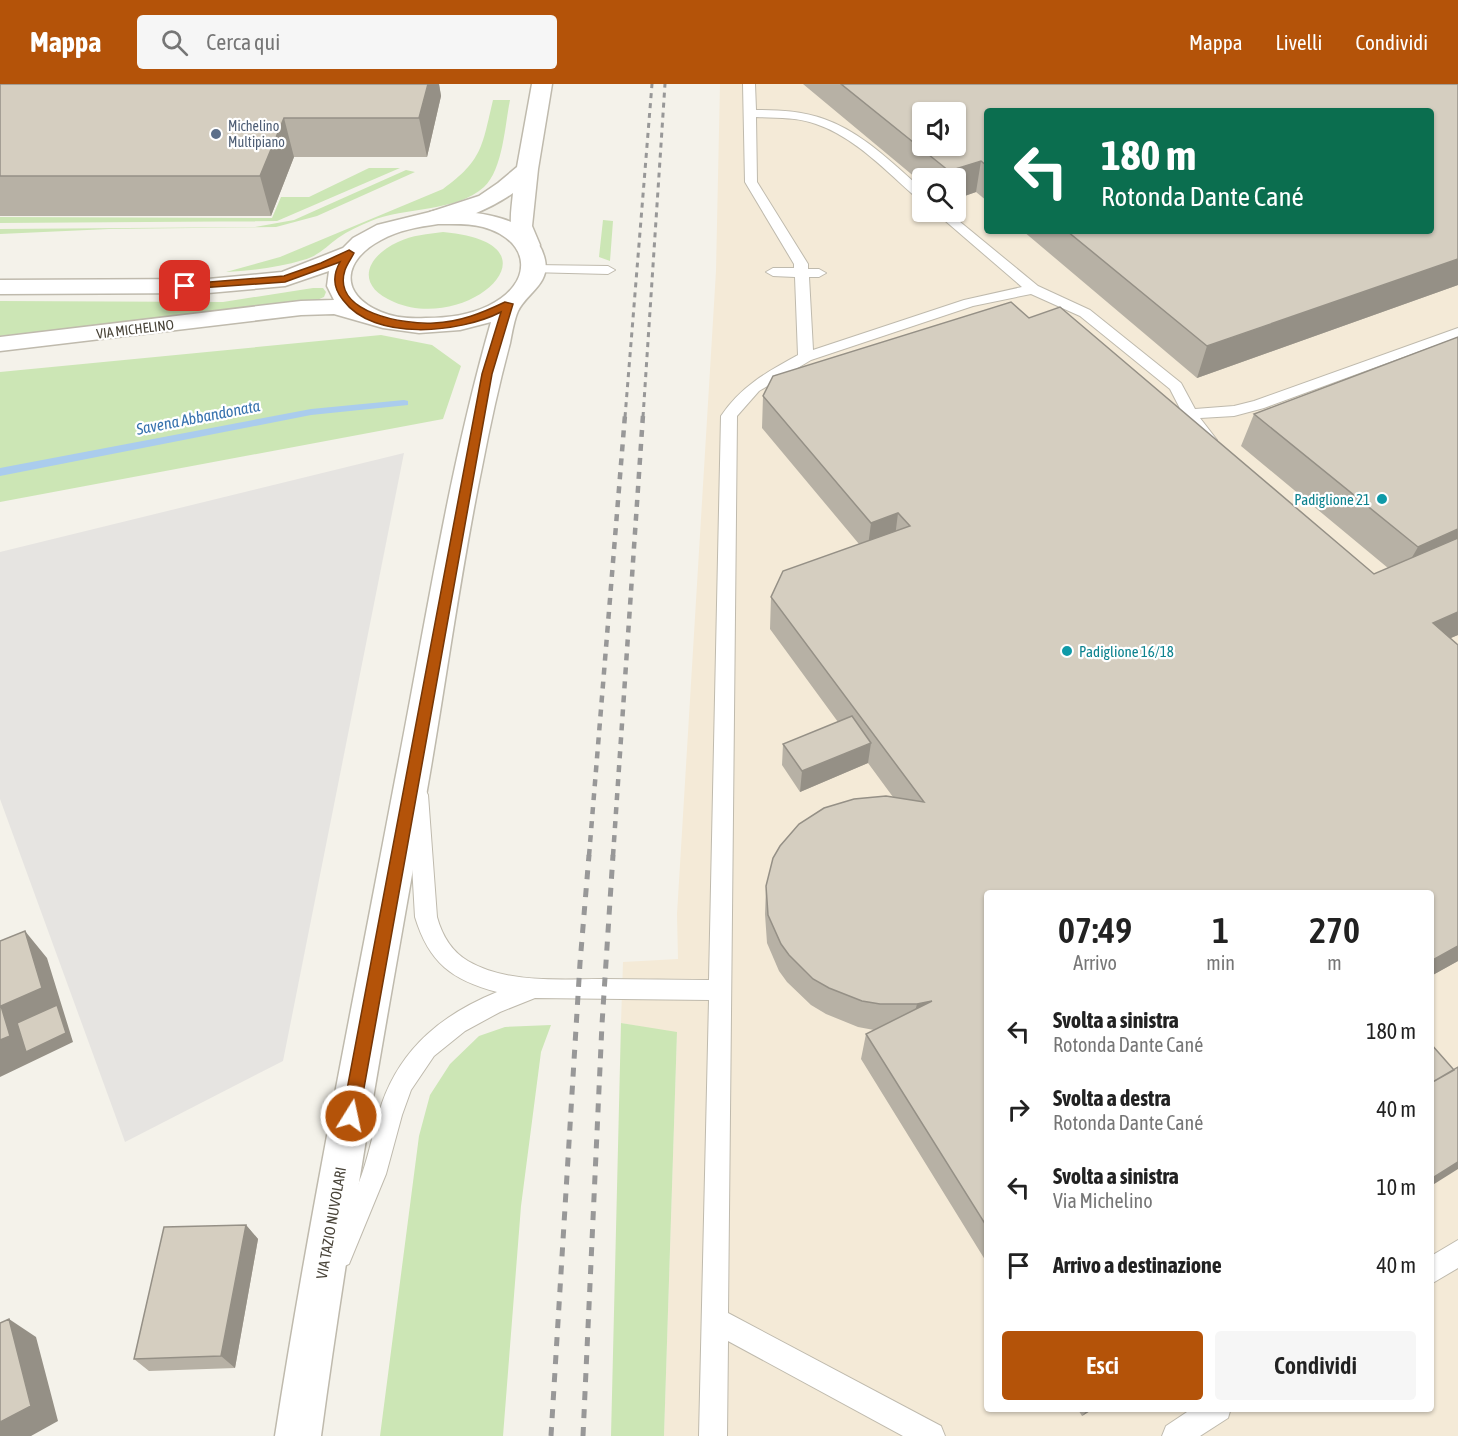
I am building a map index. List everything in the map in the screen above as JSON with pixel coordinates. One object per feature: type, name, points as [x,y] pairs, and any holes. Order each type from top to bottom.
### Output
[{"type":"street","points":[[407,326],[434,326],[487,315],[508,304],[527,287],[534,269],[534,257],[521,226],[527,169],[542,84]]},
{"type":"street","points":[[0,287],[219,285],[285,279],[324,266],[386,229],[411,221],[469,209],[496,197],[527,169]]},
{"type":"street","points":[[438,217],[466,218],[492,223],[514,232],[528,245]]},
{"type":"street","points":[[349,253],[339,271],[340,290],[353,306],[376,319],[452,337],[476,357]]},
{"type":"street","name":"VIA TAZIO NUVOLARI","points":[[298,1436],[317,1302],[414,767],[476,357],[508,304]]},
{"type":"street","name":"VIA MICHELINO","points":[[0,344],[301,308],[335,307],[376,319]]},
{"type":"lane","points":[[749,84],[751,182],[801,264],[806,357]]},
{"type":"lane","points":[[750,113],[784,114],[825,123],[885,163],[912,186]]},
{"type":"lane","points":[[953,222],[1033,289],[1085,313],[1176,386],[1204,435],[1222,451]]},
{"type":"lane","points":[[534,269],[608,270]]},
{"type":"lane","points":[[773,272],[819,273]]},
{"type":"lane","points":[[713,1436],[729,416],[745,393],[759,382],[806,357],[969,303],[1033,289]]},
{"type":"lane","points":[[1191,414],[1234,411],[1258,405],[1458,332]]},
{"type":"lane","points":[[414,767],[422,824],[426,917],[431,936],[443,954],[461,968],[481,976],[533,989],[719,990]]},
{"type":"lane","points":[[317,1302],[359,1214],[375,1172],[392,1110],[403,1081],[418,1058],[438,1038],[465,1019],[507,998],[533,989]]},
{"type":"lane","points":[[1434,1269],[1458,1253]]},
{"type":"lane","points":[[716,1321],[931,1436]]},
{"type":"lane","points":[[1176,1436],[1212,1412]]},
{"type":"shaded area","points":[[720,84],[1458,84],[1458,1436],[664,1436],[677,1033],[621,1023],[623,962],[678,959],[677,914],[716,271]]},
{"type":"shaded area","points":[[404,453],[283,1061],[125,1142],[0,799],[0,552]]},
{"type":"green space","points":[[493,100],[510,100],[502,146],[490,179],[473,195],[445,205],[399,213],[371,221],[346,233],[308,259],[285,265],[226,272],[280,257],[443,189],[466,169],[479,151]]},
{"type":"green space","points":[[369,168],[400,168],[277,221],[0,223],[0,217],[272,218],[281,197],[309,197]]},
{"type":"green space","points":[[406,170],[415,172],[317,216],[276,227],[109,229],[0,234],[0,229],[255,227],[294,220]]},
{"type":"green space","points":[[603,220],[613,221],[610,261],[599,257]]},
{"type":"green space","points":[[443,232],[480,239],[499,252],[502,267],[493,283],[475,297],[451,306],[423,309],[394,302],[374,288],[369,280],[369,272],[378,255],[387,248],[409,238]]},
{"type":"green space","points":[[323,288],[326,292],[324,297],[317,300],[0,336],[0,301],[223,302]]},
{"type":"green space","points":[[381,335],[432,345],[461,366],[443,419],[0,502],[0,372]]},
{"type":"green space","points":[[621,1023],[677,1032],[664,1436],[611,1436]]},
{"type":"green space","points":[[551,1025],[541,1052],[521,1206],[503,1436],[380,1436],[419,1136],[430,1095],[450,1064],[479,1036],[505,1027]]},
{"type":"building","name":"Michelino Multipiano","points":[[0,84],[428,84],[419,118],[284,118],[260,176],[0,176]]},
{"type":"building","points":[[841,84],[1458,84],[1458,259],[1207,346],[1071,234],[1434,234],[1434,108],[984,108],[984,164],[981,161],[959,168],[945,168],[930,156],[966,156],[966,102],[912,102],[912,141]]},
{"type":"building","name":"Padiglione 16/18","points":[[1011,302],[1029,318],[1060,307],[1374,574],[1458,538],[1458,612],[1433,623],[1458,645],[1458,946],[1434,959],[1434,890],[984,890],[984,1222],[866,1034],[932,1001],[917,1004],[880,1004],[862,1001],[829,988],[813,979],[789,955],[781,944],[768,915],[766,886],[773,858],[799,824],[824,808],[854,799],[886,796],[924,802],[771,597],[783,571],[910,526],[898,513],[871,523],[763,396],[773,376]]},
{"type":"building","name":"Padiglione 21","points":[[1458,337],[1458,529],[1418,547],[1254,414]]},
{"type":"building","points":[[852,716],[871,743],[802,771],[783,744]]},
{"type":"building","points":[[25,931],[42,988],[1,1006],[10,1036],[0,1040],[0,941]]},
{"type":"building","points":[[57,1005],[66,1033],[26,1052],[17,1023]]},
{"type":"building","points":[[1434,1047],[1454,1070],[1434,1081]]},
{"type":"building","points":[[1458,1067],[1458,1162],[1434,1177],[1434,1081]]},
{"type":"building","points":[[246,1225],[221,1356],[134,1359],[164,1227]]},
{"type":"building","points":[[9,1319],[31,1406],[0,1422],[0,1323]]},
{"type":"waterway","name":"Savena Abbandonata","points":[[0,472],[311,412],[404,403]]},
{"type":"railway","points":[[625,417],[652,84]]},
{"type":"railway","points":[[643,417],[665,84]]},
{"type":"railway","points":[[589,856],[625,415]]},
{"type":"railway","points":[[613,856],[643,415]]},
{"type":"railway","points":[[551,1436],[580,963],[589,855]]},
{"type":"railway","points":[[583,1436],[602,1024],[613,855]]},
{"type":"place","name":"Michelino Multipiano","points":[[216,134]]},
{"type":"place","name":"Padiglione 21","points":[[1382,499]]},
{"type":"place","name":"Padiglione 16/18","points":[[1067,651]]},
{"type":"route","points":[[185,286],[285,279],[324,266],[349,253],[339,271],[340,290],[353,306],[376,319],[407,326],[434,326],[487,315],[508,304],[487,374],[454,544],[351,1116]]}]
